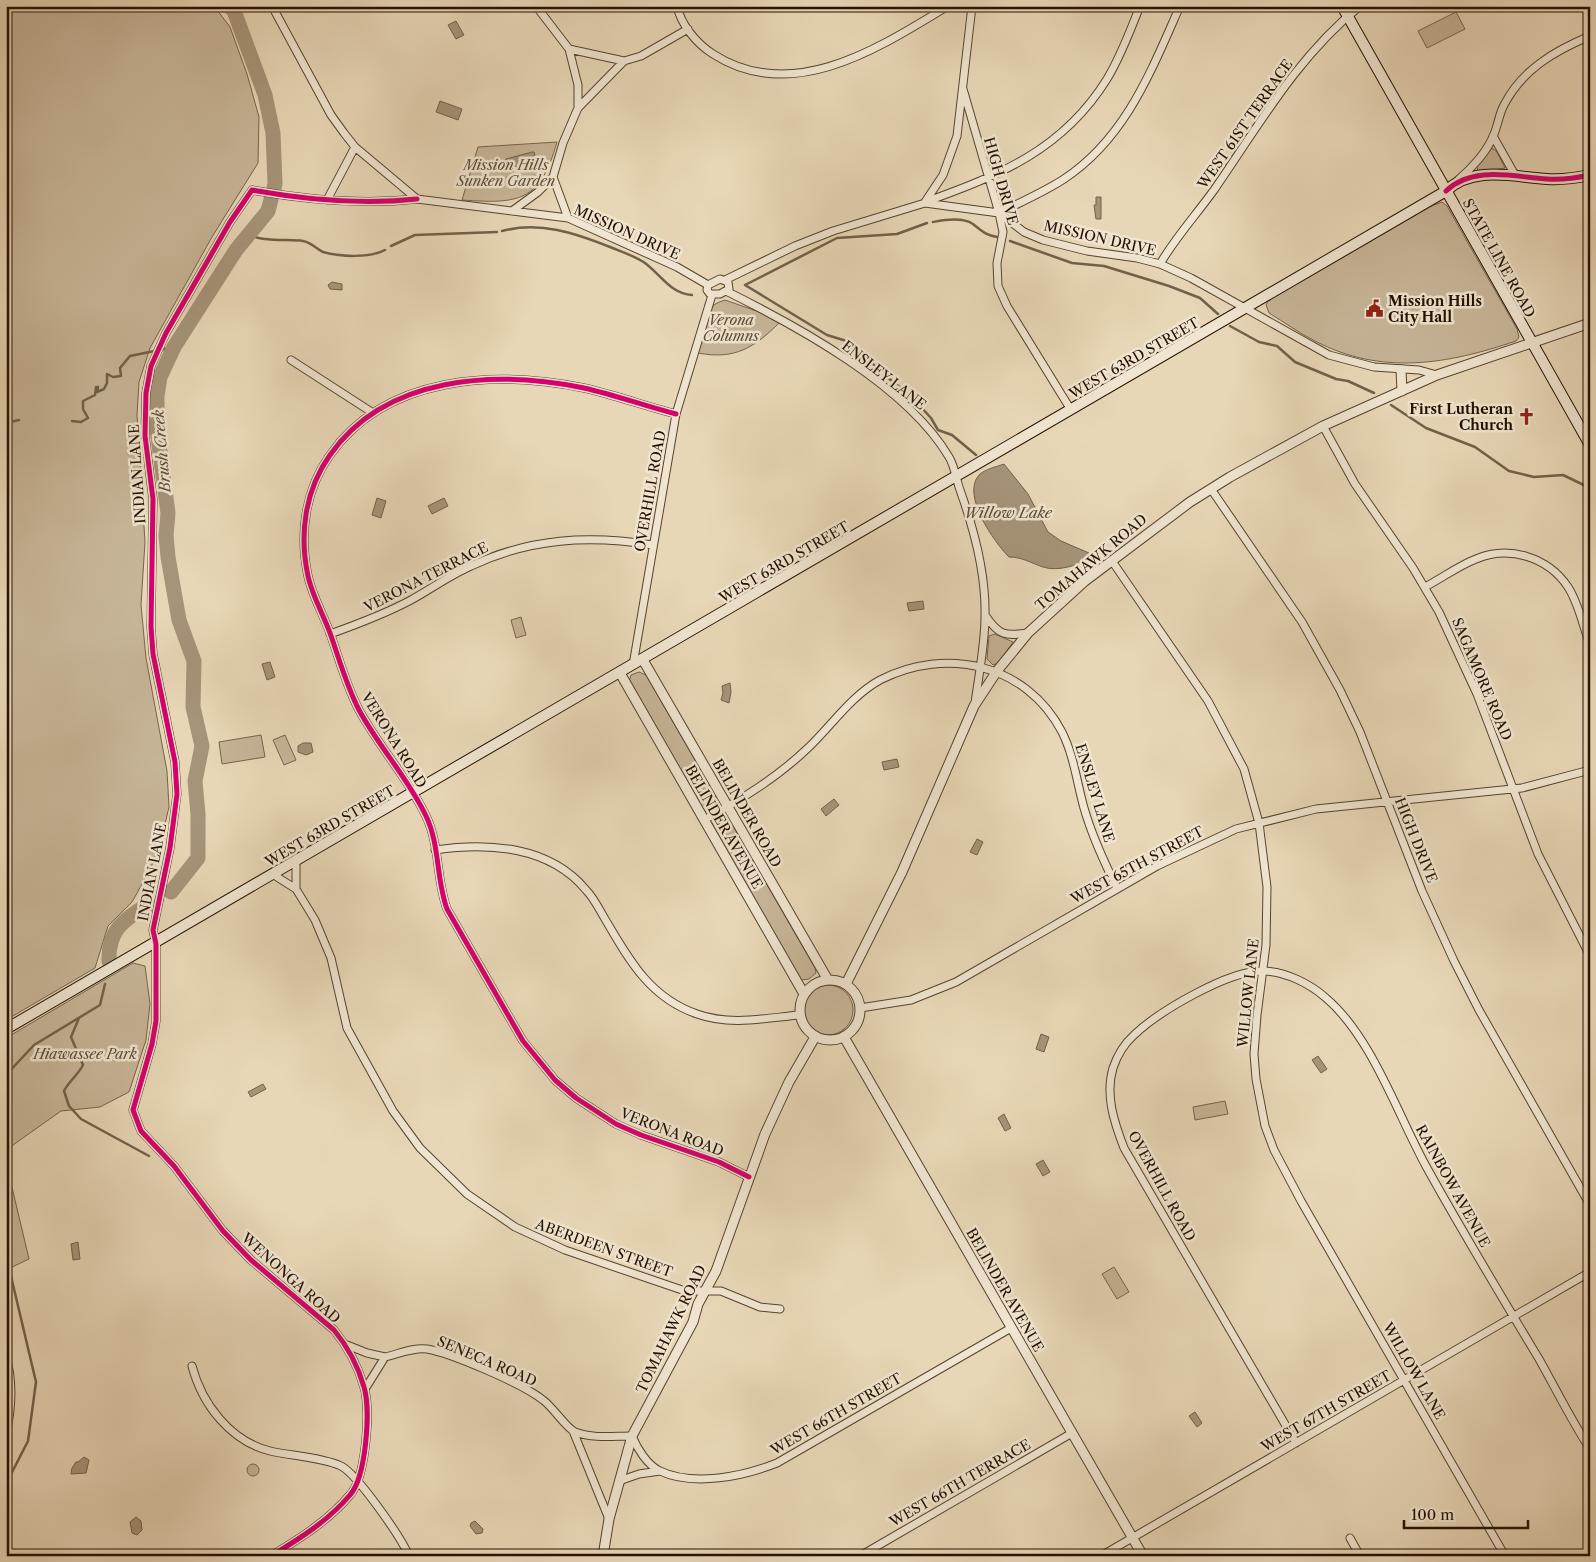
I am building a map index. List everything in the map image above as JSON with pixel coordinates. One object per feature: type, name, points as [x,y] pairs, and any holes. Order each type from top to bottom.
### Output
[{"type":"main road","name":"STATE LINE ROAD","points":[[1342,6],[1449,188],[1531,344],[1590,445]]},
{"type":"main road","name":"WEST 63RD STREET","points":[[6,1029],[156,944],[956,478],[1449,188],[1474,177],[1515,175],[1548,179],[1590,175]]},
{"type":"street","points":[[272,6],[331,115],[355,147],[417,199]]},
{"type":"street","points":[[536,6],[569,49],[578,85],[578,108]]},
{"type":"street","points":[[677,6],[688,29],[702,46],[728,63],[769,75],[808,73],[853,58],[878,47],[948,6]]},
{"type":"street","name":"HIGH DRIVE","points":[[924,203],[943,175],[952,155],[963,89],[972,6]]},
{"type":"street","points":[[924,203],[988,180],[1043,148],[1084,111],[1108,77],[1140,6]]},
{"type":"street","points":[[999,213],[1064,179],[1101,148],[1120,126],[1136,100],[1180,6]]},
{"type":"street","name":"WEST 61ST TERRACE","points":[[1160,264],[1214,190],[1286,82],[1306,58],[1360,6]]},
{"type":"street","points":[[569,49],[624,61],[641,56],[688,29]]},
{"type":"street","points":[[1449,188],[1477,160],[1493,136],[1503,106],[1515,86],[1533,68],[1553,53],[1590,36]]},
{"type":"street","points":[[512,211],[538,192],[553,177],[563,143],[578,108],[624,61]]},
{"type":"street","name":"HIGH DRIVE","points":[[963,89],[1003,232],[998,263],[998,286],[1007,306],[1071,410]]},
{"type":"street","points":[[1493,136],[1515,175]]},
{"type":"street","points":[[327,200],[355,147]]},
{"type":"street","points":[[553,177],[568,218]]},
{"type":"street","name":"INDIAN LANE","points":[[156,944],[153,930],[172,839],[177,794],[175,762],[153,654],[151,627],[153,499],[145,436],[144,410],[152,366],[166,333],[230,222],[252,190],[278,195],[327,200],[380,203],[417,199]]},
{"type":"street","name":"MISSION DRIVE","points":[[417,199],[568,218],[677,267],[708,285],[714,280],[725,280],[788,249],[833,231],[924,203],[999,213],[1024,232],[1060,245],[1137,258],[1160,264],[1191,278],[1329,354],[1374,367],[1419,370],[1437,375]]},
{"type":"street","points":[[708,285],[707,290],[712,295],[726,291],[730,285],[725,280]]},
{"type":"street","name":"ENSLEY LANE","points":[[726,291],[782,319],[819,341],[886,390],[928,428],[950,459],[973,536],[980,569],[985,616],[974,706]]},
{"type":"street","name":"OVERHILL ROAD","points":[[633,665],[676,414],[712,295]]},
{"type":"street","name":"TOMAHAWK ROAD","points":[[846,984],[902,872],[974,706],[997,670],[1028,633],[1085,581],[1160,523],[1212,489],[1323,426],[1437,375],[1590,323]]},
{"type":"street","points":[[292,360],[373,414]]},
{"type":"street","points":[[1401,370],[1402,392]]},
{"type":"street","name":"VERONA ROAD","points":[[676,414],[586,389],[543,382],[504,380],[448,384],[421,390],[404,396],[373,414],[337,444],[325,461],[310,498],[305,517],[303,539],[308,578],[347,682],[360,711],[414,793],[427,818],[435,850],[438,878],[447,910],[523,1040],[556,1080],[576,1098],[616,1124],[641,1135],[719,1162],[749,1177]]},
{"type":"street","name":"SAGAMORE ROAD","points":[[1323,426],[1355,484],[1425,587],[1463,659],[1512,789],[1551,883],[1590,956]]},
{"type":"street","name":"HIGH DRIVE","points":[[1212,489],[1240,534],[1286,598],[1324,659],[1360,732],[1422,891],[1454,961],[1479,1010],[1590,1205]]},
{"type":"street","name":"VERONA TERRACE","points":[[330,634],[396,608],[469,566],[515,549],[542,542],[576,539],[622,540],[653,545]]},
{"type":"street","points":[[1425,587],[1483,556],[1514,553],[1530,557],[1551,569],[1568,587],[1590,645]]},
{"type":"street","name":"WILLOW LANE","points":[[1112,561],[1197,683],[1227,733],[1244,769],[1259,823],[1267,887],[1266,945],[1254,1054],[1258,1098],[1265,1126],[1280,1163],[1505,1556]]},
{"type":"street","points":[[985,616],[995,629],[1008,636],[1028,633]]},
{"type":"street","name":"BELINDER ROAD","points":[[643,660],[828,980]]},
{"type":"street","points":[[704,820],[753,792],[797,759],[859,695],[879,681],[903,670],[920,665],[951,663],[997,670]]},
{"type":"street","name":"ENSLEY LANE","points":[[997,670],[1027,690],[1042,704],[1062,732],[1070,751],[1090,828],[1117,888]]},
{"type":"street","name":"BELINDER AVENUE","points":[[620,673],[804,994]]},
{"type":"street","name":"WEST 65TH STREET","points":[[860,1008],[892,1004],[937,991],[1186,850],[1236,829],[1316,809],[1512,789],[1590,770]]},
{"type":"street","points":[[435,850],[462,846],[509,849],[542,857],[560,866],[587,890],[637,972],[660,995],[677,1006],[698,1015],[722,1020],[799,1015]]},
{"type":"street","points":[[296,861],[296,889]]},
{"type":"street","name":"ABERDEEN STREET","points":[[274,875],[296,889],[316,920],[326,942],[340,1007],[354,1044],[404,1127],[444,1174],[467,1194],[496,1215],[540,1240],[685,1291],[722,1290],[760,1307],[780,1309]]},
{"type":"street","name":"WENONGA ROAD","points":[[156,944],[156,1021],[149,1058],[133,1110],[136,1122],[147,1138],[174,1166],[208,1213],[238,1247],[334,1330],[346,1345],[365,1389],[365,1446],[361,1472],[351,1494],[315,1528],[271,1556]]},
{"type":"street","name":"OVERHILL ROAD","points":[[1263,971],[1233,976],[1208,988],[1157,1018],[1138,1032],[1117,1058],[1110,1091],[1113,1116],[1124,1148],[1296,1443]]},
{"type":"street","name":"RAINBOW AVENUE","points":[[1263,971],[1289,975],[1326,998],[1352,1027],[1367,1051],[1427,1168],[1540,1362],[1568,1416],[1590,1450]]},
{"type":"street","points":[[828,980],[846,984],[858,998],[860,1008],[856,1024],[844,1037],[824,1040],[815,1037],[807,1031],[799,1015],[804,994],[818,982],[828,980]]},
{"type":"street","name":"TOMAHAWK ROAD","points":[[603,1556],[609,1518],[632,1436],[693,1322],[705,1291],[716,1271],[749,1177],[778,1105],[815,1037]]},
{"type":"street","name":"BELINDER AVENUE","points":[[844,1037],[1143,1556]]},
{"type":"street","name":"WEST 67TH STREET","points":[[1101,1556],[1590,1272]]},
{"type":"street","name":"WEST 66TH STREET","points":[[619,1481],[639,1474],[660,1471],[686,1477],[724,1478],[757,1471],[777,1464],[1011,1328]]},
{"type":"street","points":[[346,1345],[367,1354],[385,1357],[365,1389]]},
{"type":"street","name":"SENECA ROAD","points":[[385,1357],[415,1349],[427,1350],[462,1361],[525,1389],[542,1399],[554,1409],[573,1431],[609,1518]]},
{"type":"street","points":[[6,1356],[11,1380],[11,1406],[6,1434]]},
{"type":"street","points":[[192,1366],[198,1385],[213,1410],[222,1422],[242,1439],[270,1451],[339,1465],[350,1472],[394,1528],[409,1556]]},
{"type":"street","points":[[573,1431],[594,1437],[632,1436],[638,1448],[660,1471]]},
{"type":"street","name":"WEST 66TH TERRACE","points":[[860,1556],[1072,1433]]},
{"type":"street","points":[[1350,1538],[1360,1556]]},
{"type":"green space","points":[[6,6],[214,6],[230,27],[247,74],[259,117],[258,163],[212,237],[150,348],[139,382],[137,415],[145,542],[141,605],[146,658],[167,771],[169,807],[161,841],[150,870],[132,902],[108,926],[95,968],[6,1020]]},
{"type":"green space","points":[[1456,12],[1465,29],[1427,48],[1418,31]]},
{"type":"green space","name":"Mission Hills Sunken Garden","points":[[557,142],[543,177],[534,188],[524,195],[498,201],[462,200],[478,147]]},
{"type":"green space","points":[[1492,148],[1497,152],[1505,168],[1478,172],[1477,167]]},
{"type":"green space","points":[[1442,202],[1447,206],[1517,329],[1519,337],[1516,341],[1465,356],[1415,363],[1390,362],[1365,359],[1340,352],[1309,338],[1269,313],[1266,305],[1268,301],[1429,207]]},
{"type":"green space","name":"Verona Columns","points":[[725,300],[768,315],[780,322],[761,339],[743,350],[723,355],[698,353],[707,315],[714,305]]},
{"type":"green space","points":[[521,617],[526,635],[516,638],[511,620]]},
{"type":"green space","points":[[995,634],[1013,642],[998,663],[993,665],[987,659],[989,636]]},
{"type":"green space","points":[[639,672],[646,675],[718,800],[718,805],[704,812],[629,682],[631,675]]},
{"type":"green space","points":[[261,735],[265,757],[222,764],[219,742]]},
{"type":"green space","points":[[285,735],[296,760],[284,765],[273,740]]},
{"type":"green space","points":[[725,816],[729,819],[815,968],[816,973],[809,979],[801,980],[711,824]]},
{"type":"green space","name":"Hiawassee Park","points":[[133,963],[145,966],[150,1004],[146,1040],[129,1092],[100,1107],[61,1111],[6,1150],[6,1038]]},
{"type":"green space","points":[[828,985],[837,987],[848,996],[853,1010],[851,1019],[842,1030],[828,1035],[819,1033],[808,1024],[803,1010],[805,1001],[814,990]]},
{"type":"green space","points":[[1225,1101],[1228,1114],[1195,1120],[1193,1107]]},
{"type":"green space","points":[[6,1162],[29,1259],[6,1270]]},
{"type":"green space","points":[[1114,1267],[1129,1292],[1117,1299],[1102,1274]]},
{"type":"green space","points":[[251,1464],[255,1464],[259,1470],[255,1476],[251,1476],[247,1472],[247,1468]]},
{"type":"water","points":[[456,21],[464,35],[456,39],[448,25]]},
{"type":"water","points":[[440,101],[462,109],[458,120],[436,112]]},
{"type":"water","points":[[532,152],[535,155],[516,167],[505,161],[506,159]]},
{"type":"water","points":[[1096,197],[1101,197],[1101,219],[1096,219],[1094,205],[1096,205]]},
{"type":"water","points":[[332,282],[342,284],[342,290],[330,289],[328,285]]},
{"type":"water","name":"Willow Lake","points":[[1004,464],[1028,494],[1048,532],[1061,541],[1089,553],[1091,559],[1055,569],[1009,557],[988,530],[977,506],[974,494],[975,484],[981,473]]},
{"type":"water","points":[[377,498],[386,501],[381,518],[372,515]]},
{"type":"water","points":[[444,498],[448,506],[432,514],[428,506]]},
{"type":"water","points":[[923,601],[924,609],[909,611],[907,603]]},
{"type":"water","points":[[270,662],[275,677],[267,680],[262,664]]},
{"type":"water","points":[[730,683],[729,703],[721,700],[722,686]]},
{"type":"water","points":[[303,743],[311,743],[313,752],[306,755],[298,752],[298,746]]},
{"type":"water","points":[[897,759],[899,767],[884,770],[882,762]]},
{"type":"water","points":[[834,799],[839,805],[826,816],[821,809]]},
{"type":"water","points":[[977,839],[983,842],[977,855],[970,852]]},
{"type":"water","points":[[1041,1034],[1049,1037],[1044,1052],[1036,1049]]},
{"type":"water","points":[[1318,1056],[1327,1069],[1321,1073],[1312,1060]]},
{"type":"water","points":[[263,1084],[266,1089],[251,1097],[248,1092]]},
{"type":"water","points":[[1004,1114],[1011,1128],[1005,1131],[998,1118]]},
{"type":"water","points":[[1043,1160],[1050,1172],[1043,1176],[1036,1164]]},
{"type":"water","points":[[78,1242],[80,1259],[73,1260],[71,1244]]},
{"type":"water","points":[[1195,1412],[1202,1423],[1197,1427],[1189,1416]]},
{"type":"water","points":[[84,1457],[89,1460],[86,1473],[71,1474],[76,1462]]},
{"type":"water","points":[[136,1517],[141,1521],[142,1530],[137,1535],[132,1533],[130,1522]]},
{"type":"water","points":[[475,1521],[483,1529],[482,1533],[476,1534],[470,1526]]},
{"type":"waterway","name":"Brush Creek","points":[[171,892],[198,858],[198,814],[195,781],[202,746],[193,707],[194,661],[179,620],[168,557],[166,536],[168,513],[157,429],[157,396],[160,377],[174,347],[236,250],[268,211],[275,184],[273,133],[265,95],[234,11],[229,6]]},
{"type":"waterway","points":[[933,222],[964,220],[973,224],[981,231],[997,237]]},
{"type":"waterway","points":[[745,285],[837,238],[897,234],[927,223]]},
{"type":"waterway","points":[[502,231],[516,228],[544,228],[584,237],[637,258],[651,268],[672,288],[692,295]]},
{"type":"waterway","points":[[391,246],[415,235],[497,232]]},
{"type":"waterway","points":[[249,234],[253,237],[266,239],[306,242],[323,252],[338,255],[355,256],[379,253],[385,250]]},
{"type":"waterway","points":[[1010,241],[1072,263],[1104,266],[1169,286],[1200,298],[1218,314]]},
{"type":"waterway","points":[[745,285],[827,335],[853,343],[864,352],[877,369],[911,396],[931,418],[938,430],[952,435],[976,455]]},
{"type":"waterway","points":[[1230,326],[1259,342],[1277,346],[1295,362],[1336,379],[1348,381],[1374,393]]},
{"type":"waterway","points":[[72,421],[81,422],[88,418],[83,409],[83,401],[95,395],[96,387],[98,387],[97,392],[104,389],[107,383],[107,374],[113,377],[121,376],[120,368],[130,356],[174,347]]},
{"type":"waterway","points":[[1391,405],[1426,428],[1475,447],[1509,471],[1534,477],[1563,475],[1590,488]]},
{"type":"waterway","points":[[6,423],[19,420]]},
{"type":"waterway","name":"Brush Creek","points":[[109,961],[111,941],[119,926],[149,904]]},
{"type":"waterway","name":"Brush Creek","points":[[6,1075],[34,1045],[100,1005],[105,984]]},
{"type":"waterway","points":[[79,1018],[71,1037],[83,1065],[64,1091],[69,1106],[81,1119],[149,1156]]},
{"type":"waterway","name":"Brush Creek","points":[[6,1255],[36,1382],[28,1441],[6,1484]]},
{"type":"cycle path","points":[[1446,191],[1457,183],[1481,175],[1494,174],[1552,179],[1590,175]]},
{"type":"cycle path","points":[[271,1556],[323,1521],[350,1495],[360,1474],[366,1443],[366,1398],[362,1379],[356,1364],[339,1336],[251,1260],[223,1231],[174,1166],[141,1131],[133,1110],[152,1044],[156,1021],[156,944],[153,930],[170,848],[177,794],[175,762],[153,654],[151,627],[153,499],[145,436],[146,393],[151,366],[166,333],[230,222],[252,190],[334,200],[376,202],[417,199]]},
{"type":"cycle path","points":[[676,414],[584,388],[550,382],[480,380],[445,385],[412,394],[381,408],[353,428],[330,455],[315,483],[306,513],[304,528],[305,560],[312,590],[330,633],[354,701],[367,724],[411,789],[426,816],[434,839],[441,886],[447,909],[523,1041],[555,1080],[576,1098],[616,1124],[641,1135],[719,1162],[749,1177]]},
{"type":"place","name":"Mission Hills City Hall","points":[[1374,309]]},
{"type":"place","name":"First Lutheran Church","points":[[1527,417]]}]
